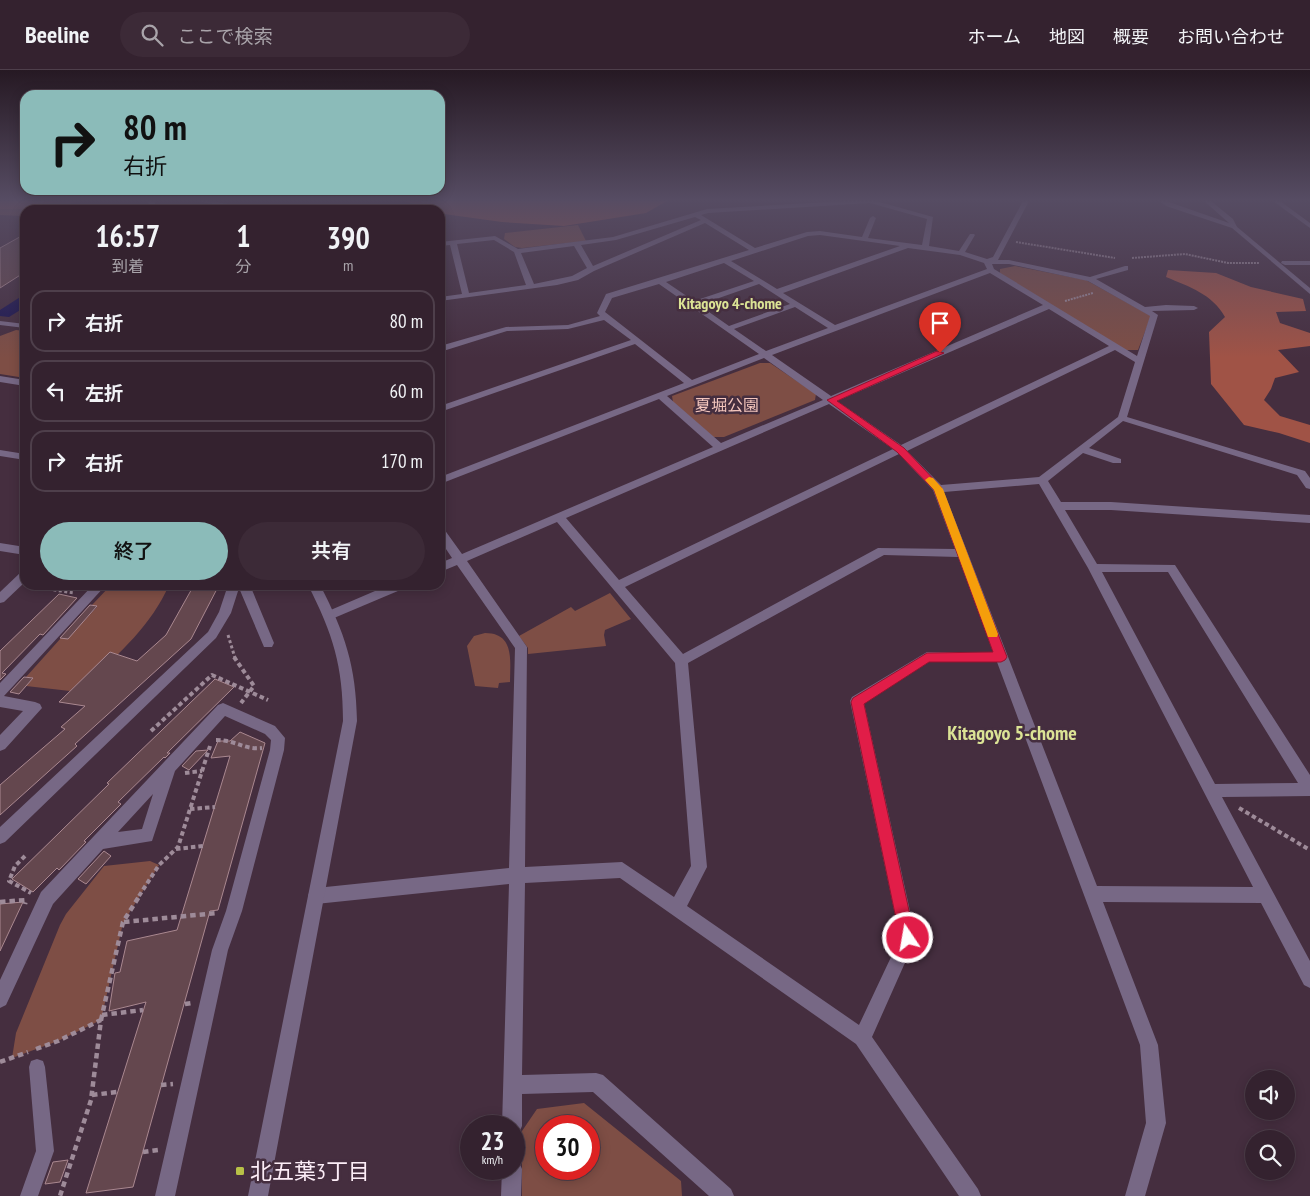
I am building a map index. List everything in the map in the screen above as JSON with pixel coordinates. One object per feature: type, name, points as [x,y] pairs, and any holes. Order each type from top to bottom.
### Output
[{"type":"street","points":[[456,254],[466,295]]},
{"type":"street","points":[[518,254],[531,287]]},
{"type":"street","points":[[582,254],[591,269]]},
{"type":"street","points":[[445,298],[557,283],[575,278],[591,269],[631,254]]},
{"type":"street","points":[[691,384],[601,313],[609,296],[743,254]]},
{"type":"street","points":[[777,292],[887,254]]},
{"type":"street","points":[[963,254],[989,266],[1049,306],[1138,360]]},
{"type":"street","points":[[989,266],[998,254]]},
{"type":"street","points":[[1266,254],[1310,292]]},
{"type":"street","points":[[725,260],[834,328]]},
{"type":"street","points":[[445,479],[766,355],[989,266],[1009,262],[1090,279],[1154,315],[1138,360],[1122,418],[1042,480],[938,489]]},
{"type":"street","points":[[1285,263],[1310,263]]},
{"type":"street","points":[[1090,279],[1125,268]]},
{"type":"street","points":[[660,281],[901,450],[938,489],[1149,1044],[1156,1123],[1135,1196]]},
{"type":"street","points":[[694,304],[759,282]]},
{"type":"street","points":[[728,328],[796,304]]},
{"type":"street","points":[[445,566],[1049,306]]},
{"type":"street","points":[[1144,310],[1166,307],[1194,308]]},
{"type":"street","points":[[445,347],[506,329],[568,327],[605,317]]},
{"type":"street","points":[[0,323],[20,325]]},
{"type":"street","points":[[0,331],[10,324]]},
{"type":"street","points":[[445,407],[637,341]]},
{"type":"street","points":[[617,586],[1116,346]]},
{"type":"street","points":[[0,379],[20,381]]},
{"type":"street","points":[[661,396],[720,448]]},
{"type":"street","points":[[1122,418],[1301,472],[1310,486]]},
{"type":"street","points":[[1082,449],[1117,461]]},
{"type":"street","points":[[0,453],[20,456]]},
{"type":"street","points":[[1042,480],[1094,568],[1310,979]]},
{"type":"street","points":[[1057,506],[1111,506],[1310,519]]},
{"type":"street","points":[[560,517],[681,661],[699,866],[676,909]]},
{"type":"street","points":[[445,539],[522,647],[512,1115]]},
{"type":"street","points":[[0,547],[20,550]]},
{"type":"street","points":[[681,661],[882,551],[963,553]]},
{"type":"street","points":[[1094,568],[1171,568],[1310,789]]},
{"type":"street","points":[[0,599],[20,579]]},
{"type":"street","points":[[0,692],[95,590]]},
{"type":"street","points":[[0,837],[212,635],[222,618],[232,590]]},
{"type":"street","points":[[246,590],[268,643]]},
{"type":"street","points":[[258,1196],[350,721],[351,690],[348,667],[330,615],[317,590]]},
{"type":"street","points":[[330,615],[389,590]]},
{"type":"street","points":[[862,1038],[908,938],[857,702],[927,657],[1001,657]]},
{"type":"street","points":[[0,701],[35,708],[0,745]]},
{"type":"street","points":[[0,999],[49,895],[223,709],[270,730],[278,738],[274,764],[234,911],[218,958],[165,1196]]},
{"type":"street","points":[[99,842],[147,836],[170,767]]},
{"type":"street","points":[[1210,791],[1310,789]]},
{"type":"street","points":[[316,896],[517,875],[622,870],[862,1038],[971,1196]]},
{"type":"street","points":[[1092,894],[1266,895]]},
{"type":"street","points":[[513,1085],[596,1082],[724,1196]]},
{"type":"street","points":[[511,1196],[512,1180]]},
{"type":"lane","points":[[29,1196],[45,1151],[37,1067]]},
{"type":"path","points":[[1087,254],[1120,259]]},
{"type":"path","points":[[1129,258],[1185,254],[1228,263],[1261,263]]},
{"type":"path","points":[[1049,306],[1108,289]]},
{"type":"path","points":[[54,590],[90,596]]},
{"type":"path","points":[[222,618],[233,655],[254,686],[233,713]]},
{"type":"path","points":[[151,731],[212,675],[268,700]]},
{"type":"path","points":[[60,1196],[92,1095],[101,1018],[123,922],[159,865],[178,847],[210,746],[210,740],[231,740],[250,749],[265,747],[267,756]]},
{"type":"path","points":[[1210,791],[1310,850]]},
{"type":"path","points":[[190,810],[215,807]]},
{"type":"path","points":[[174,849],[203,846]]},
{"type":"path","points":[[25,856],[15,866],[10,881],[32,894],[49,895]]},
{"type":"path","points":[[0,902],[26,900],[25,921],[36,922]]},
{"type":"path","points":[[123,922],[234,911]]},
{"type":"path","points":[[0,1062],[58,1042],[101,1018],[143,1010]]},
{"type":"path","points":[[92,1095],[117,1092]]},
{"type":"green space","points":[[1015,266],[1086,280],[1151,316],[1138,350],[1125,350],[1000,274],[1000,269]]},
{"type":"green space","points":[[20,330],[20,377],[0,374],[0,336]]},
{"type":"green space","name":"夏堀公園","points":[[760,363],[770,363],[816,394],[815,400],[724,437],[713,437],[673,402],[672,396]]},
{"type":"green space","points":[[106,590],[167,590],[162,600],[134,638],[89,682],[82,680],[70,691],[26,686],[33,678],[26,677],[61,638],[83,622],[97,607],[92,605]]},
{"type":"green space","points":[[610,593],[631,619],[605,630],[606,646],[528,654],[528,648],[519,636],[571,607],[575,611]]},
{"type":"green space","points":[[485,633],[495,634],[502,638],[509,650],[510,682],[499,683],[498,688],[475,686],[467,646],[474,636]]},
{"type":"green space","points":[[150,861],[159,865],[123,923],[101,1020],[58,1041],[12,1058],[16,1033],[66,914],[104,866]]},
{"type":"green space","points":[[584,1103],[599,1115],[535,1115],[535,1180],[600,1180],[600,1116],[681,1181],[682,1196],[522,1196],[522,1180],[525,1180],[525,1127],[537,1109]]},
{"type":"shaded area","points":[[1168,270],[1216,273],[1251,287],[1303,299],[1306,311],[1276,312],[1280,323],[1310,333],[1310,346],[1278,350],[1299,372],[1275,378],[1264,400],[1280,416],[1310,425],[1310,443],[1244,425],[1211,384],[1209,332],[1225,317],[1214,302],[1200,292],[1166,277]]},
{"type":"shaded area","points":[[20,297],[20,310],[9,317],[0,316],[0,310]]},
{"type":"building","points":[[0,254],[20,254],[20,275],[0,288]]},
{"type":"building","points":[[191,590],[216,590],[191,639],[0,815],[0,785],[65,729],[61,727],[85,706],[59,702],[110,652],[137,661],[166,635]]},
{"type":"building","points":[[59,594],[77,598],[43,635],[40,634],[2,673],[6,674],[0,680],[0,651]]},
{"type":"building","points":[[90,605],[97,606],[68,639],[60,638]]},
{"type":"building","points":[[24,677],[33,678],[19,694],[10,692]]},
{"type":"building","points":[[215,679],[234,687],[167,753],[170,753],[165,758],[118,802],[121,804],[84,841],[86,842],[59,870],[57,868],[33,892],[12,879],[109,784],[107,783]]},
{"type":"building","points":[[240,732],[265,743],[218,910],[210,911],[133,1187],[86,1193],[146,1002],[109,1011],[115,973],[120,972],[127,941],[177,930],[230,756],[211,758],[218,741],[230,741]]},
{"type":"building","points":[[208,750],[189,770],[182,766],[196,751]]},
{"type":"building","points":[[104,851],[111,856],[86,884],[78,879]]},
{"type":"building","points":[[23,902],[0,951],[0,904]]},
{"type":"building","points":[[68,1160],[60,1182],[45,1184],[53,1162]]},
{"type":"slow traffic","points":[[929,480],[938,489],[992,634]]},
{"type":"place","name":"北五葉3丁目","points":[[240,1171]]},
{"type":"district","name":"Kitagoyo 4-chome","points":[[730,303]]},
{"type":"district","name":"Kitagoyo 5-chome","points":[[1012,733]]},
{"type":"route","points":[[908,938],[857,702],[927,657],[1001,657],[938,489],[901,450],[831,400],[940,353]]}]
